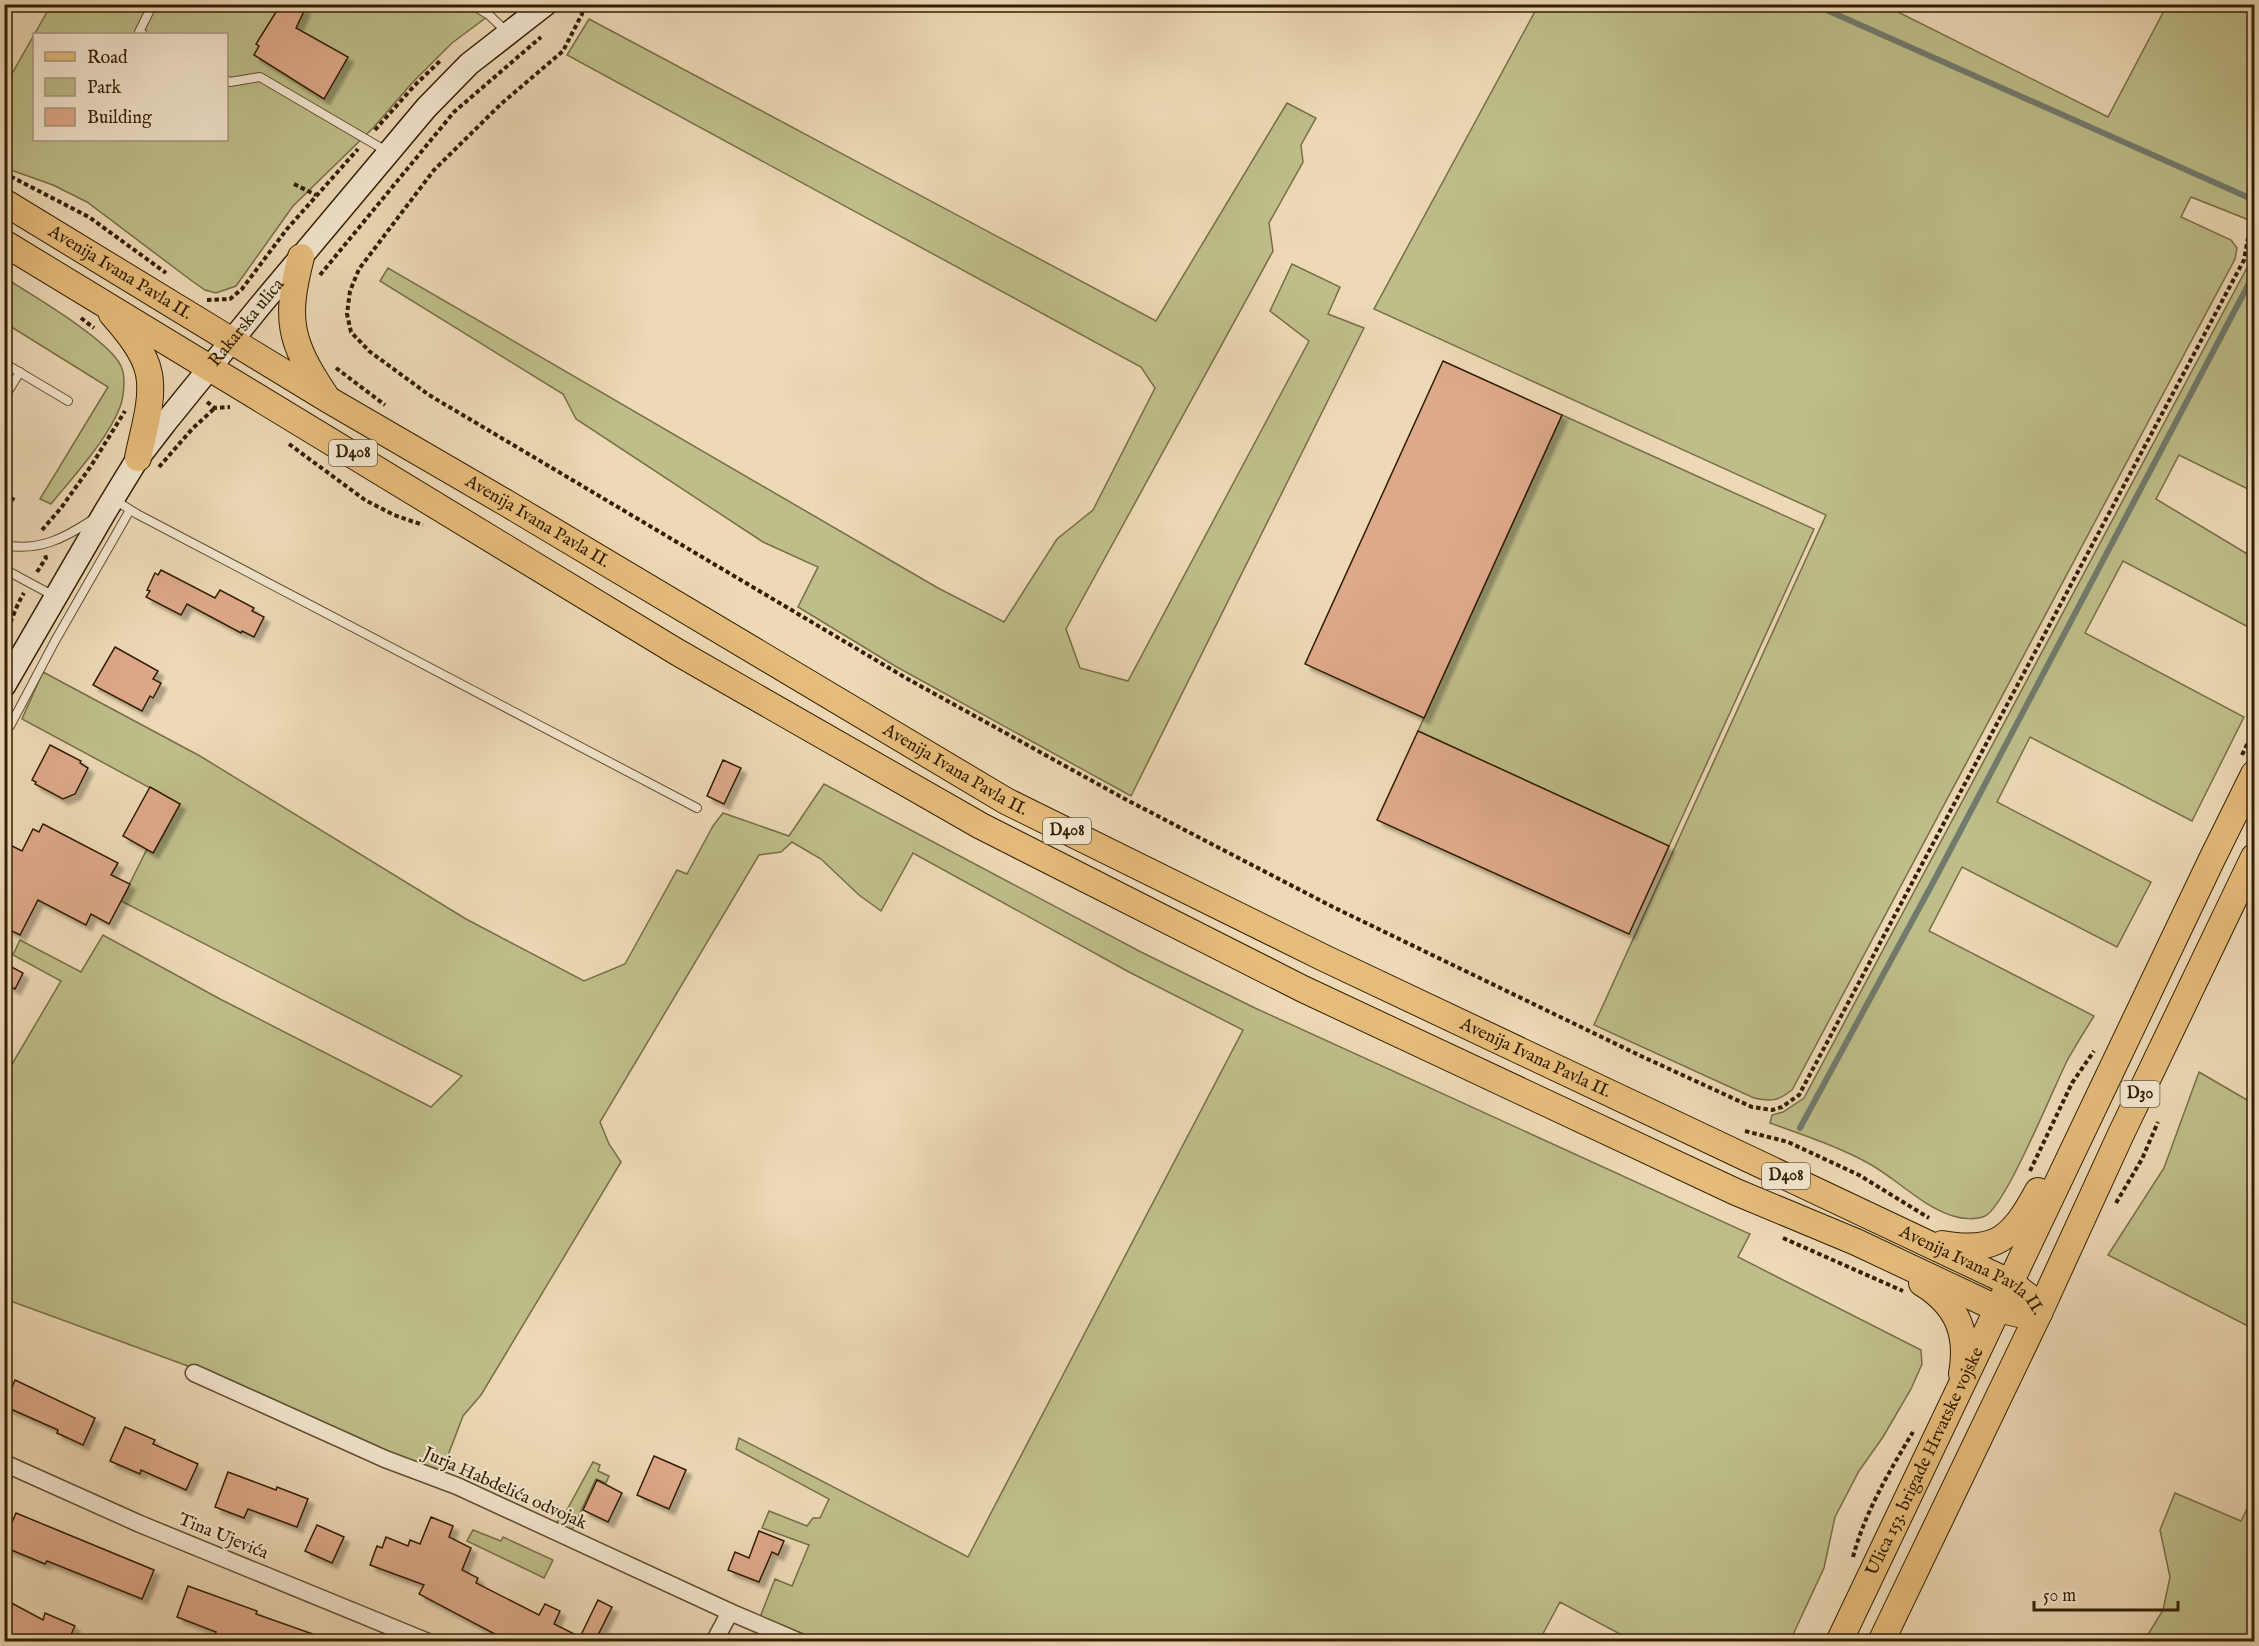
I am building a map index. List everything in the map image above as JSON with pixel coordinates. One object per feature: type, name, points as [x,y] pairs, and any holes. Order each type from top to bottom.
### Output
[{"type":"main road","name":"Rakarska ulica","points":[[4,686],[116,507],[147,465],[210,367],[231,340],[426,108],[469,64],[546,4]]},
{"type":"main road","name":"Avenija Ivana Pavla II.","points":[[4,201],[328,400],[508,504],[1006,801],[1324,957],[1928,1230],[2011,1283],[2030,1299],[2039,1313],[2019,1314],[1998,1309],[1856,1242],[1736,1192],[1303,989],[981,826],[677,652],[4,243]]},
{"type":"main road","points":[[301,257],[292,300],[293,335],[313,377],[328,400]]},
{"type":"main road","points":[[102,302],[134,343],[149,373],[147,465]]},
{"type":"main road","name":"D30","points":[[2011,1283],[2254,774]]},
{"type":"main road","name":"D30","points":[[2039,1313],[2121,1134],[2254,856]]},
{"type":"main road","points":[[1928,1230],[1974,1247],[1994,1244],[2014,1229],[2030,1206],[2043,1181],[2066,1166]]},
{"type":"main road","points":[[1856,1242],[1885,1264],[1931,1288],[1952,1311],[1961,1327],[1965,1344],[1959,1393]]},
{"type":"main road","name":"Ulica 153. brigade Hrvatske vojske","points":[[1839,1641],[2011,1283]]},
{"type":"main road","name":"Ulica 153. brigade Hrvatske vojske","points":[[1881,1641],[2039,1313]]},
{"type":"street","name":"Jurja Habdelića odvojak","points":[[194,1373],[385,1459],[457,1486],[730,1612],[800,1641]]},
{"type":"street","name":"Tina Ujevića","points":[[4,1463],[141,1524],[428,1641]]},
{"type":"street","points":[[714,1641],[730,1612]]},
{"type":"lane","points":[[141,33],[139,32],[153,4]]},
{"type":"lane","points":[[471,4],[489,15],[508,34]]},
{"type":"lane","points":[[228,81],[260,77],[389,153]]},
{"type":"lane","points":[[4,363],[68,401]]},
{"type":"lane","points":[[4,398],[20,372]]},
{"type":"lane","points":[[4,545],[22,548],[42,545],[67,536],[116,507]]},
{"type":"lane","points":[[4,730],[10,726],[55,640],[116,507]]},
{"type":"lane","points":[[116,507],[697,808]]},
{"type":"lane","points":[[4,569],[57,598]]},
{"type":"path","points":[[583,4],[582,14],[563,51],[501,104],[434,170],[358,269],[350,291],[347,314],[351,332],[369,351],[429,395],[906,678],[1125,799],[1333,907],[1632,1051],[1752,1107],[1772,1110],[1782,1107],[1799,1095],[1805,1086],[2244,260],[2248,238]]},
{"type":"path","points":[[316,279],[454,112],[543,35]]},
{"type":"path","points":[[4,173],[89,217],[175,279]]},
{"type":"path","points":[[294,184],[316,195]]},
{"type":"path","points":[[200,298],[215,301],[230,299],[237,305]]},
{"type":"path","points":[[80,317],[98,330]]},
{"type":"path","points":[[328,361],[342,374],[390,408]]},
{"type":"path","points":[[208,403],[215,408]]},
{"type":"path","points":[[147,465],[215,408],[230,407],[240,410]]},
{"type":"path","points":[[4,636],[13,620],[15,606],[46,558],[42,545],[42,529],[61,508],[91,466],[127,408]]},
{"type":"path","points":[[281,438],[365,500],[394,515],[433,529]]},
{"type":"path","points":[[4,494],[16,501]]},
{"type":"path","points":[[1735,1127],[1788,1142],[1859,1175],[1928,1230]]},
{"type":"path","points":[[1777,1235],[1909,1294]]},
{"type":"path","points":[[1852,1559],[1864,1521],[1917,1424]]},
{"type":"green space","points":[[1539,4],[1884,5],[2108,117],[2167,5],[2254,5],[2254,226],[2249,220],[2191,197],[2181,217],[2231,240],[2237,248],[2235,259],[1792,1090],[1774,1100],[1754,1098],[1594,1025],[1826,515],[1374,309]]},
{"type":"green space","points":[[51,5],[503,5],[452,43],[412,83],[374,127],[293,206],[236,286],[216,293],[205,290],[192,281],[87,202],[53,185],[5,168],[5,86],[33,37],[33,141],[228,141],[228,33],[36,33]]},
{"type":"green space","points":[[589,19],[1156,321],[1287,103],[1316,118],[1301,145],[1303,162],[1269,223],[1273,251],[1066,629],[1080,668],[1128,681],[1309,341],[1270,311],[1292,264],[1340,287],[1328,314],[1364,328],[1131,796],[895,666],[798,607],[818,567],[763,542],[576,419],[563,394],[380,281],[388,268],[938,588],[1004,622],[1057,539],[1093,510],[1155,388],[1141,367],[567,55]]},
{"type":"green space","points":[[2254,249],[2254,492],[2179,455],[2156,499],[2254,558],[2254,630],[2123,561],[2085,633],[2244,717],[2192,821],[2030,737],[1997,802],[2151,882],[2117,947],[1962,867],[1929,931],[2094,1016],[2068,1059],[2017,1169],[1994,1207],[1985,1216],[1977,1218],[1953,1216],[1930,1206],[1878,1169],[1856,1157],[1770,1123],[1772,1115],[1783,1112],[1804,1098],[2250,262]]},
{"type":"green space","points":[[5,278],[86,331],[114,355],[123,370],[123,397],[114,419],[89,457],[51,504],[40,499],[108,387],[5,323]]},
{"type":"green space","points":[[1562,415],[1814,529],[1669,846],[1418,731]]},
{"type":"green space","points":[[43,672],[200,756],[466,919],[584,981],[625,964],[677,870],[687,874],[713,826],[723,813],[789,836],[824,784],[1141,952],[1255,1008],[1750,1234],[1738,1257],[1921,1350],[1922,1364],[1911,1389],[1883,1437],[1859,1471],[1835,1517],[1824,1568],[1790,1641],[1633,1641],[1560,1602],[1539,1641],[816,1641],[760,1617],[775,1579],[792,1586],[809,1545],[762,1528],[769,1511],[807,1526],[813,1518],[820,1518],[829,1499],[736,1449],[739,1438],[968,1557],[1243,1030],[1129,972],[913,853],[881,911],[859,895],[821,859],[792,842],[781,852],[759,855],[600,1122],[609,1144],[621,1162],[481,1395],[463,1416],[442,1471],[389,1453],[196,1369],[5,1299],[5,1076],[61,981],[13,955],[20,940],[81,972],[103,935],[220,999],[431,1107],[462,1076],[121,901],[147,849],[154,852],[180,804],[22,719]]},
{"type":"green space","points":[[2199,1072],[2254,1104],[2254,1329],[2108,1255],[2164,1168]]},
{"type":"green space","points":[[593,1462],[600,1465],[598,1471],[609,1476],[606,1483],[596,1479],[572,1530],[556,1524],[560,1516],[563,1517]]},
{"type":"green space","points":[[2175,1493],[2241,1521],[2254,1495],[2254,1641],[2144,1641],[2163,1610],[2170,1577],[2160,1530]]},
{"type":"green space","points":[[473,1530],[501,1541],[503,1537],[553,1560],[544,1578],[467,1541]]},
{"type":"building","points":[[281,4],[297,4],[305,9],[296,28],[348,57],[324,99],[254,55],[259,46],[256,44]]},
{"type":"building","points":[[1443,361],[1562,415],[1424,718],[1305,664]]},
{"type":"building","points":[[161,570],[215,598],[220,590],[254,608],[252,611],[264,617],[254,637],[242,631],[241,633],[187,604],[181,615],[146,597],[155,573],[158,575]]},
{"type":"building","points":[[115,647],[158,671],[153,679],[161,683],[153,698],[150,696],[142,711],[93,685]]},
{"type":"building","points":[[1418,731],[1669,846],[1629,934],[1377,820]]},
{"type":"building","points":[[50,745],[81,761],[80,763],[88,768],[75,794],[63,799],[35,784],[36,782],[32,780]]},
{"type":"building","points":[[723,760],[741,768],[724,804],[707,796]]},
{"type":"building","points":[[150,787],[180,804],[153,853],[123,836]]},
{"type":"building","points":[[43,824],[118,863],[111,875],[130,884],[109,924],[91,914],[86,925],[38,900],[20,935],[4,927],[4,842],[22,851],[33,829],[39,832]]},
{"type":"building","points":[[4,963],[23,973],[15,989],[4,983]]},
{"type":"building","points":[[15,1380],[95,1418],[83,1445],[57,1433],[58,1430],[4,1406]]},
{"type":"building","points":[[125,1427],[155,1440],[153,1444],[198,1464],[186,1490],[141,1470],[140,1474],[110,1461]]},
{"type":"building","points":[[654,1456],[686,1470],[669,1509],[637,1495]]},
{"type":"building","points":[[228,1472],[308,1499],[297,1527],[248,1509],[244,1518],[215,1507]]},
{"type":"building","points":[[597,1480],[622,1493],[608,1522],[583,1510]]},
{"type":"building","points":[[16,1513],[154,1570],[142,1599],[47,1561],[45,1564],[4,1547],[4,1541]]},
{"type":"building","points":[[431,1517],[453,1526],[449,1537],[471,1548],[462,1570],[478,1578],[476,1583],[539,1615],[545,1604],[560,1611],[554,1624],[580,1637],[598,1600],[612,1607],[595,1641],[508,1641],[419,1594],[424,1585],[370,1565],[377,1546],[382,1548],[386,1537],[408,1546],[410,1540],[420,1544]]},
{"type":"building","points":[[317,1525],[344,1537],[332,1563],[305,1551]]},
{"type":"building","points":[[759,1531],[784,1541],[778,1555],[772,1552],[759,1582],[728,1570],[735,1552],[749,1558]]},
{"type":"building","points":[[188,1586],[257,1611],[256,1614],[327,1639],[327,1641],[229,1641],[214,1637],[216,1632],[177,1617]]},
{"type":"building","points":[[4,1599],[43,1620],[45,1613],[75,1626],[68,1641],[23,1641],[4,1632]]},
{"type":"waterway","points":[[1813,4],[2254,200]]},
{"type":"waterway","points":[[1800,1128],[1936,877],[2254,274]]}]
